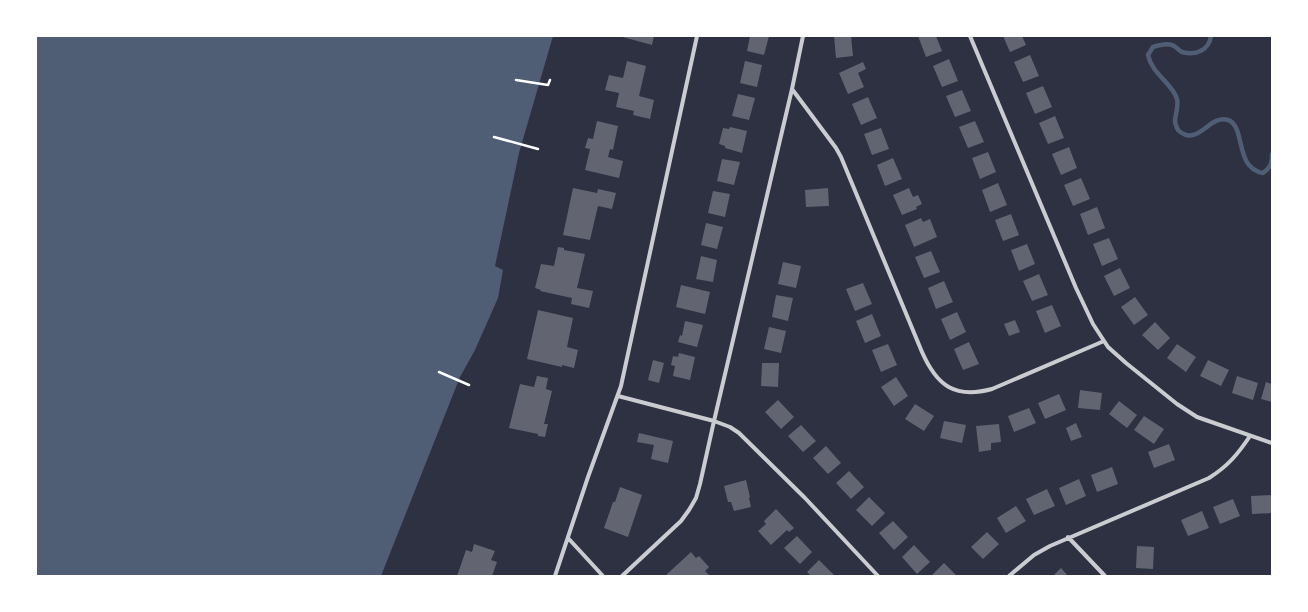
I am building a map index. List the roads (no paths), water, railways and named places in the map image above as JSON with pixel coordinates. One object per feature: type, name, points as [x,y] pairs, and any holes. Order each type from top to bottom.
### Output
[{"type":"street","points":[[555,576],[588,477],[618,396],[697,36]]},
{"type":"street","points":[[622,576],[681,521],[696,498],[803,36]]},
{"type":"street","points":[[970,36],[1076,288],[1093,324],[1104,341],[1126,363],[1177,404],[1198,416],[1272,443]]},
{"type":"street","points":[[792,88],[841,157],[922,352],[932,372],[946,386],[966,392],[980,392],[992,389],[1104,341]]},
{"type":"street","points":[[618,396],[714,421],[730,427],[746,438],[878,576]]},
{"type":"street","points":[[1009,576],[1034,554],[1209,478],[1230,463],[1239,453],[1250,436]]},
{"type":"street","points":[[568,538],[603,576]]},
{"type":"street","points":[[1068,538],[1105,576]]},
{"type":"water","points":[[36,36],[553,36],[519,153],[495,266],[503,270],[498,298],[475,350],[460,377],[381,576],[36,576]]},
{"type":"waterway","points":[[1211,36],[1208,45],[1201,51],[1187,53],[1182,52],[1170,44],[1165,44],[1153,47],[1148,55],[1154,68],[1175,94],[1178,105],[1175,121],[1178,130],[1185,135],[1192,135],[1197,134],[1217,121],[1222,119],[1228,120],[1237,130],[1244,156],[1254,170],[1263,173],[1266,171],[1272,160],[1272,154]]}]
